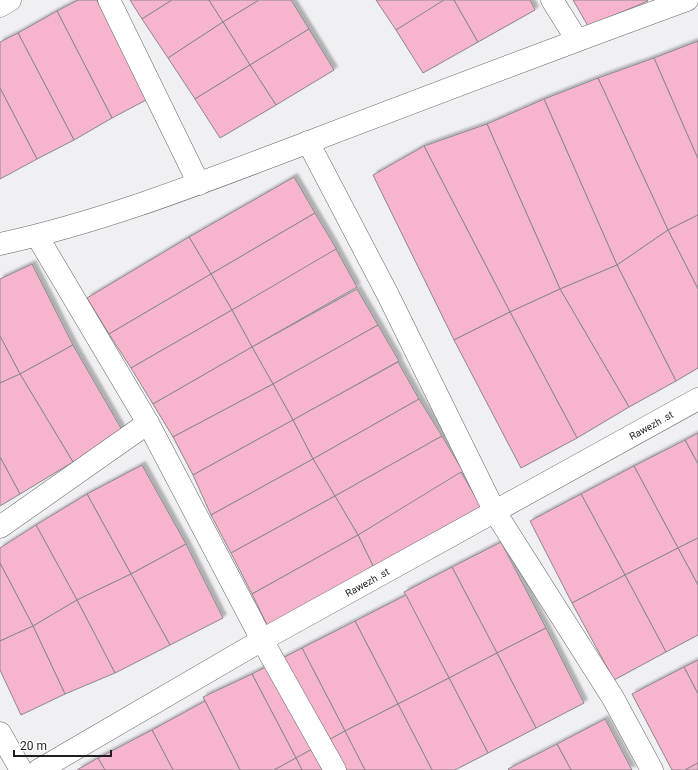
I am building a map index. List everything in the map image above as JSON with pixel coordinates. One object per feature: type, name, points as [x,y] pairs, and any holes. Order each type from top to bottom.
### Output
[{"type":"street","points":[[0,6],[10,0]]},
{"type":"street","points":[[109,0],[199,184]]},
{"type":"street","points":[[552,0],[577,40]]},
{"type":"street","points":[[0,244],[37,236],[119,212],[199,184],[577,40],[687,0]]},
{"type":"street","points":[[308,142],[388,295],[495,512],[613,698],[652,770]]},
{"type":"street","points":[[37,236],[148,423],[262,640],[335,770]]},
{"type":"street","name":"Rawezh .st","points":[[39,770],[262,640],[698,399]]},
{"type":"street","points":[[0,527],[148,423]]},
{"type":"street","points":[[0,733],[21,770]]},
{"type":"building","points":[[78,0],[97,0],[148,99],[112,118],[57,11]]},
{"type":"building","points":[[130,0],[172,0],[142,19]]},
{"type":"building","points":[[172,0],[209,0],[223,22],[168,58],[142,19]]},
{"type":"building","points":[[209,0],[259,0],[223,22]]},
{"type":"building","points":[[259,0],[291,0],[309,29],[250,65],[223,22]]},
{"type":"building","points":[[376,0],[445,0],[396,30]]},
{"type":"building","points":[[444,0],[454,0],[478,42],[423,73],[396,30]]},
{"type":"building","points":[[454,0],[530,0],[535,10],[478,42]]},
{"type":"building","points":[[573,0],[647,0],[648,1],[588,26]]},
{"type":"building","points":[[57,11],[112,118],[74,140],[18,33]]},
{"type":"building","points":[[223,22],[250,65],[195,99],[168,58]]},
{"type":"building","points":[[309,29],[334,70],[276,105],[250,65]]},
{"type":"building","points":[[18,33],[74,140],[37,159],[0,88],[0,42]]},
{"type":"building","points":[[698,41],[698,159],[654,58]]},
{"type":"building","points":[[654,58],[698,159],[698,215],[668,230],[598,78]]},
{"type":"building","points":[[250,65],[276,105],[220,138],[195,99]]},
{"type":"building","points":[[598,78],[668,230],[617,265],[544,99]]},
{"type":"building","points":[[0,88],[37,159],[0,179]]},
{"type":"building","points":[[544,99],[617,265],[560,289],[487,124]]},
{"type":"building","points":[[487,124],[560,289],[510,312],[424,146]]},
{"type":"building","points":[[424,146],[510,312],[454,340],[373,175]]},
{"type":"building","points":[[294,177],[315,213],[211,274],[189,237]]},
{"type":"building","points":[[315,213],[337,250],[232,310],[211,274]]},
{"type":"building","points":[[698,215],[698,289],[668,230]]},
{"type":"building","points":[[668,230],[698,289],[698,368],[676,381],[617,265]]},
{"type":"building","points":[[189,237],[211,274],[109,334],[87,298]]},
{"type":"building","points":[[336,249],[357,287],[252,347],[232,310]]},
{"type":"building","points":[[32,264],[73,345],[20,374],[0,336],[0,279]]},
{"type":"building","points":[[617,265],[676,381],[629,407],[560,289]]},
{"type":"building","points":[[211,274],[232,310],[131,368],[109,334]]},
{"type":"building","points":[[357,289],[378,325],[273,384],[252,347]]},
{"type":"building","points":[[560,289],[629,407],[577,438],[510,312]]},
{"type":"building","points":[[232,310],[252,347],[153,404],[131,368]]},
{"type":"building","points":[[510,312],[577,438],[521,468],[454,340]]},
{"type":"building","points":[[378,325],[399,361],[293,420],[273,384]]},
{"type":"building","points":[[0,336],[20,374],[0,383]]},
{"type":"building","points":[[73,345],[122,430],[73,462],[20,374]]},
{"type":"building","points":[[252,347],[273,384],[173,437],[153,404]]},
{"type":"building","points":[[398,362],[419,399],[313,459],[293,420]]},
{"type":"building","points":[[20,374],[73,462],[20,494],[0,457],[0,383]]},
{"type":"building","points":[[273,384],[293,420],[193,475],[173,437]]},
{"type":"building","points":[[419,399],[442,436],[335,496],[313,459]]},
{"type":"building","points":[[293,420],[313,459],[211,515],[193,475]]},
{"type":"building","points":[[698,433],[698,464],[685,440]]},
{"type":"building","points":[[442,436],[464,473],[358,535],[335,496]]},
{"type":"building","points":[[685,440],[698,464],[698,538],[678,548],[634,466]]},
{"type":"building","points":[[0,457],[20,494],[0,506]]},
{"type":"building","points":[[313,459],[335,496],[231,553],[211,515]]},
{"type":"building","points":[[142,465],[186,544],[131,574],[87,494]]},
{"type":"building","points":[[634,466],[678,548],[625,575],[581,494]]},
{"type":"building","points":[[461,472],[483,510],[375,570],[358,535]]},
{"type":"building","points":[[87,494],[131,574],[77,600],[36,525]]},
{"type":"building","points":[[581,494],[625,575],[572,603],[530,521]]},
{"type":"building","points":[[335,496],[358,535],[252,594],[231,553]]},
{"type":"building","points":[[36,525],[77,600],[33,626],[0,563],[0,548]]},
{"type":"building","points":[[358,535],[375,570],[270,631],[252,594]]},
{"type":"building","points":[[698,538],[698,585],[678,548]]},
{"type":"building","points":[[501,542],[546,628],[497,653],[452,567]]},
{"type":"building","points":[[186,544],[223,618],[170,645],[131,574]]},
{"type":"building","points":[[678,548],[698,585],[698,635],[666,652],[625,575]]},
{"type":"building","points":[[0,563],[33,626],[0,641]]},
{"type":"building","points":[[452,567],[497,653],[449,678],[404,592]]},
{"type":"building","points":[[131,574],[170,645],[115,673],[77,600]]},
{"type":"building","points":[[625,575],[666,652],[614,680],[572,603]]},
{"type":"building","points":[[406,595],[449,678],[398,704],[355,621]]},
{"type":"building","points":[[77,600],[115,673],[65,694],[33,626]]},
{"type":"building","points":[[355,621],[398,704],[345,731],[302,648]]},
{"type":"building","points":[[33,626],[65,694],[21,715],[0,670],[0,641]]},
{"type":"building","points":[[546,628],[584,703],[536,728],[497,653]]},
{"type":"building","points":[[302,648],[345,731],[296,758],[252,674]]},
{"type":"building","points":[[497,653],[536,728],[488,753],[449,678]]},
{"type":"building","points":[[698,660],[698,694],[684,667]]},
{"type":"building","points":[[684,667],[698,694],[698,763],[685,770],[672,770],[632,694]]},
{"type":"building","points":[[252,674],[296,758],[274,770],[240,770],[203,697]]},
{"type":"building","points":[[449,678],[488,753],[455,770],[432,770],[398,704]]},
{"type":"building","points":[[205,701],[240,770],[173,770],[152,730]]},
{"type":"building","points":[[398,704],[432,770],[365,770],[345,731]]},
{"type":"building","points":[[605,719],[632,770],[571,770],[557,744]]},
{"type":"building","points":[[152,730],[173,770],[105,770],[98,758]]},
{"type":"building","points":[[345,731],[365,770],[302,770],[296,758]]},
{"type":"building","points":[[557,744],[571,770],[508,769]]},
{"type":"building","points":[[98,758],[105,770],[77,770]]},
{"type":"building","points":[[296,758],[302,770],[274,770]]},
{"type":"building","points":[[698,763],[698,770],[685,770]]}]
